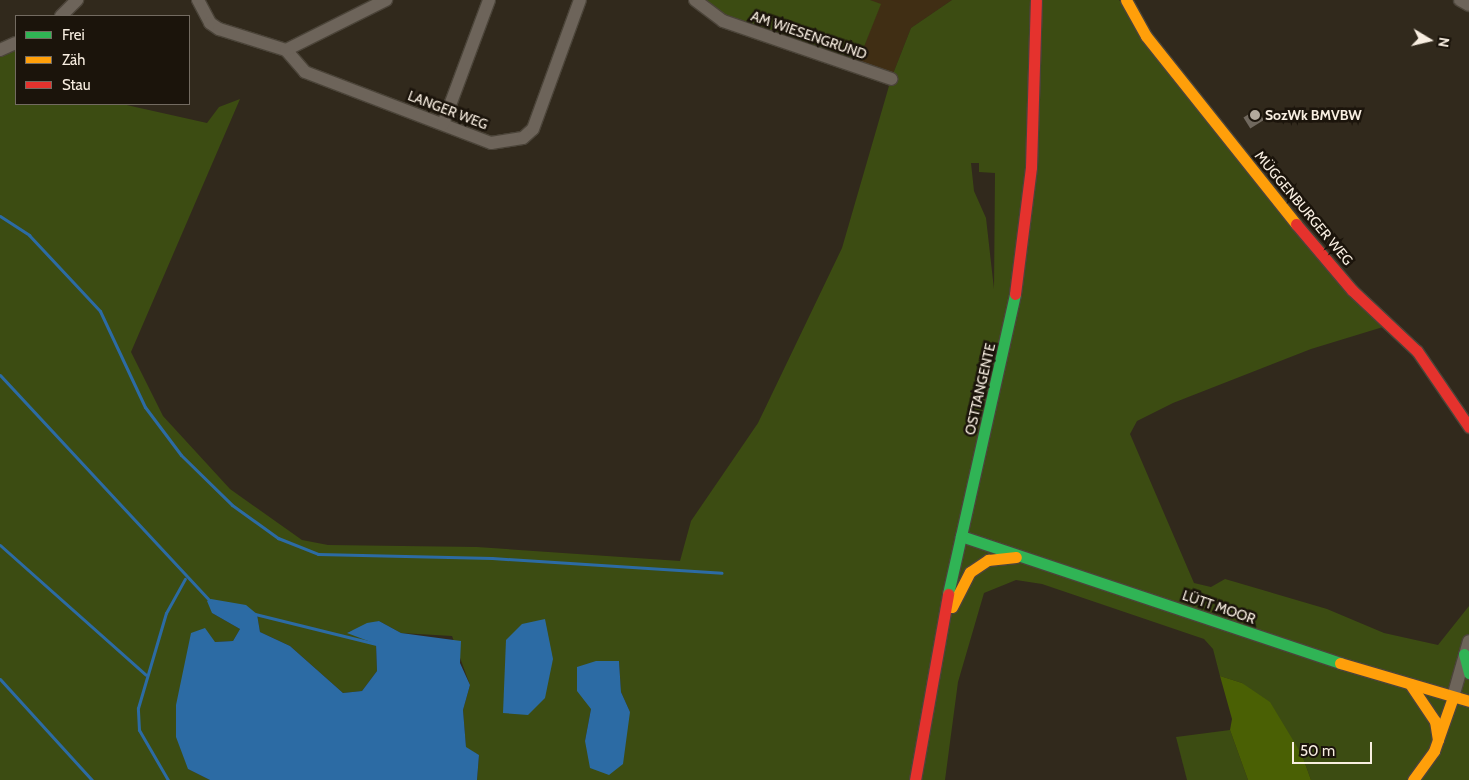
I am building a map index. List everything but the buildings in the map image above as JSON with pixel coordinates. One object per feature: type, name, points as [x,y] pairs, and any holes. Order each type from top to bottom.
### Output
[{"type":"main road","name":"OSTTANGENTE","points":[[915,780],[961,536],[1015,296],[1031,167],[1036,0]]},
{"type":"main road","name":"MÜGGENBURGER WEG","points":[[1126,0],[1146,36],[1290,218],[1352,290],[1418,351],[1469,427]]},
{"type":"main road","name":"LÜTT MOOR","points":[[961,536],[1410,684],[1469,701]]},
{"type":"main road","points":[[943,625],[970,572],[988,560],[1021,556]]},
{"type":"main road","points":[[1464,654],[1469,673]]},
{"type":"main road","points":[[1410,684],[1435,721],[1438,741]]},
{"type":"main road","points":[[1413,780],[1438,741],[1452,696]]},
{"type":"street","points":[[63,15],[77,0]]},
{"type":"street","points":[[198,0],[210,23],[219,29],[286,50],[386,0]]},
{"type":"street","points":[[443,124],[489,0]]},
{"type":"street","name":"LANGER WEG","points":[[286,50],[305,72],[491,143],[523,138],[542,110],[580,0]]},
{"type":"street","name":"AM WIESENGRUND","points":[[695,0],[723,21],[891,79]]},
{"type":"street","points":[[1460,0],[1469,5]]},
{"type":"street","points":[[0,50],[15,43]]},
{"type":"street","points":[[1452,696],[1469,641]]},
{"type":"shaded area","points":[[870,0],[952,0],[911,28],[891,79],[856,67],[880,5]]},
{"type":"green space","points":[[695,0],[870,0],[881,4],[856,67],[723,21]]},
{"type":"green space","points":[[952,0],[1119,0],[1383,327],[1311,349],[1173,403],[1137,421],[1130,434],[1194,583],[1211,587],[1225,579],[1327,609],[1384,633],[1438,645],[1469,606],[1469,780],[1311,780],[1302,755],[1242,683],[1220,676],[1213,649],[1204,639],[1042,584],[1016,580],[984,593],[958,682],[945,780],[477,780],[479,755],[466,748],[463,710],[470,685],[452,636],[401,633],[379,621],[348,632],[376,644],[377,671],[362,691],[343,693],[290,646],[260,632],[257,614],[212,613],[240,629],[233,641],[215,642],[188,769],[210,780],[0,780],[0,50],[15,43],[15,105],[126,105],[207,123],[219,107],[240,99],[131,352],[163,416],[230,489],[302,540],[328,545],[477,547],[680,561],[691,521],[758,423],[842,248],[891,79],[911,28]],"holes":[[[971,163],[979,163],[979,172],[995,173],[994,289],[986,218],[974,191]],[[619,661],[621,692],[630,712],[585,741],[591,709]]]},
{"type":"green space","points":[[1220,676],[1242,683],[1270,702],[1302,755],[1311,780],[1248,780],[1230,730],[1232,719]]},
{"type":"green space","points":[[1230,730],[1248,780],[1187,780],[1176,737]]},
{"type":"water","points":[[211,599],[246,605],[257,614],[260,632],[290,646],[343,693],[362,691],[377,671],[376,644],[347,633],[367,623],[379,621],[401,633],[461,641],[460,663],[470,685],[463,710],[466,747],[479,755],[477,780],[210,780],[188,769],[176,737],[176,705],[191,633],[205,628],[215,642],[233,641],[240,629],[212,613],[207,601]]},
{"type":"water","points":[[545,619],[553,659],[545,698],[528,715],[503,713],[506,640],[522,624]]},
{"type":"water","points":[[596,661],[619,661],[621,692],[630,712],[623,764],[609,775],[590,768],[585,741],[591,709],[577,691],[577,667]]},
{"type":"waterway","points":[[0,216],[29,235],[100,311],[145,407],[181,455],[232,505],[278,538],[318,554],[492,558],[722,573]]},
{"type":"waterway","points":[[0,375],[211,602]]},
{"type":"waterway","points":[[0,545],[146,675]]},
{"type":"waterway","points":[[168,780],[139,730],[138,708],[166,613],[185,579]]},
{"type":"waterway","points":[[255,614],[376,644]]},
{"type":"waterway","points":[[0,679],[92,780]]},
{"type":"traffic: fast","points":[[948,594],[1015,294]]},
{"type":"traffic: fast","points":[[961,536],[1340,663]]},
{"type":"traffic: fast","points":[[1464,654],[1469,673]]},
{"type":"traffic: slow","points":[[1126,0],[1146,36],[1296,224]]},
{"type":"traffic: slow","points":[[952,607],[970,572],[988,560],[1016,557]]},
{"type":"traffic: slow","points":[[1340,663],[1469,701]]},
{"type":"traffic: slow","points":[[1410,684],[1435,721],[1438,740]]},
{"type":"traffic: slow","points":[[1413,780],[1434,751],[1453,697]]},
{"type":"traffic: jam","points":[[1015,294],[1031,167],[1036,0]]},
{"type":"traffic: jam","points":[[1296,224],[1352,290],[1417,351],[1469,427]]},
{"type":"traffic: jam","points":[[915,780],[948,594]]},
{"type":"place","name":"SozWk BMVBW","points":[[1255,115]]}]
